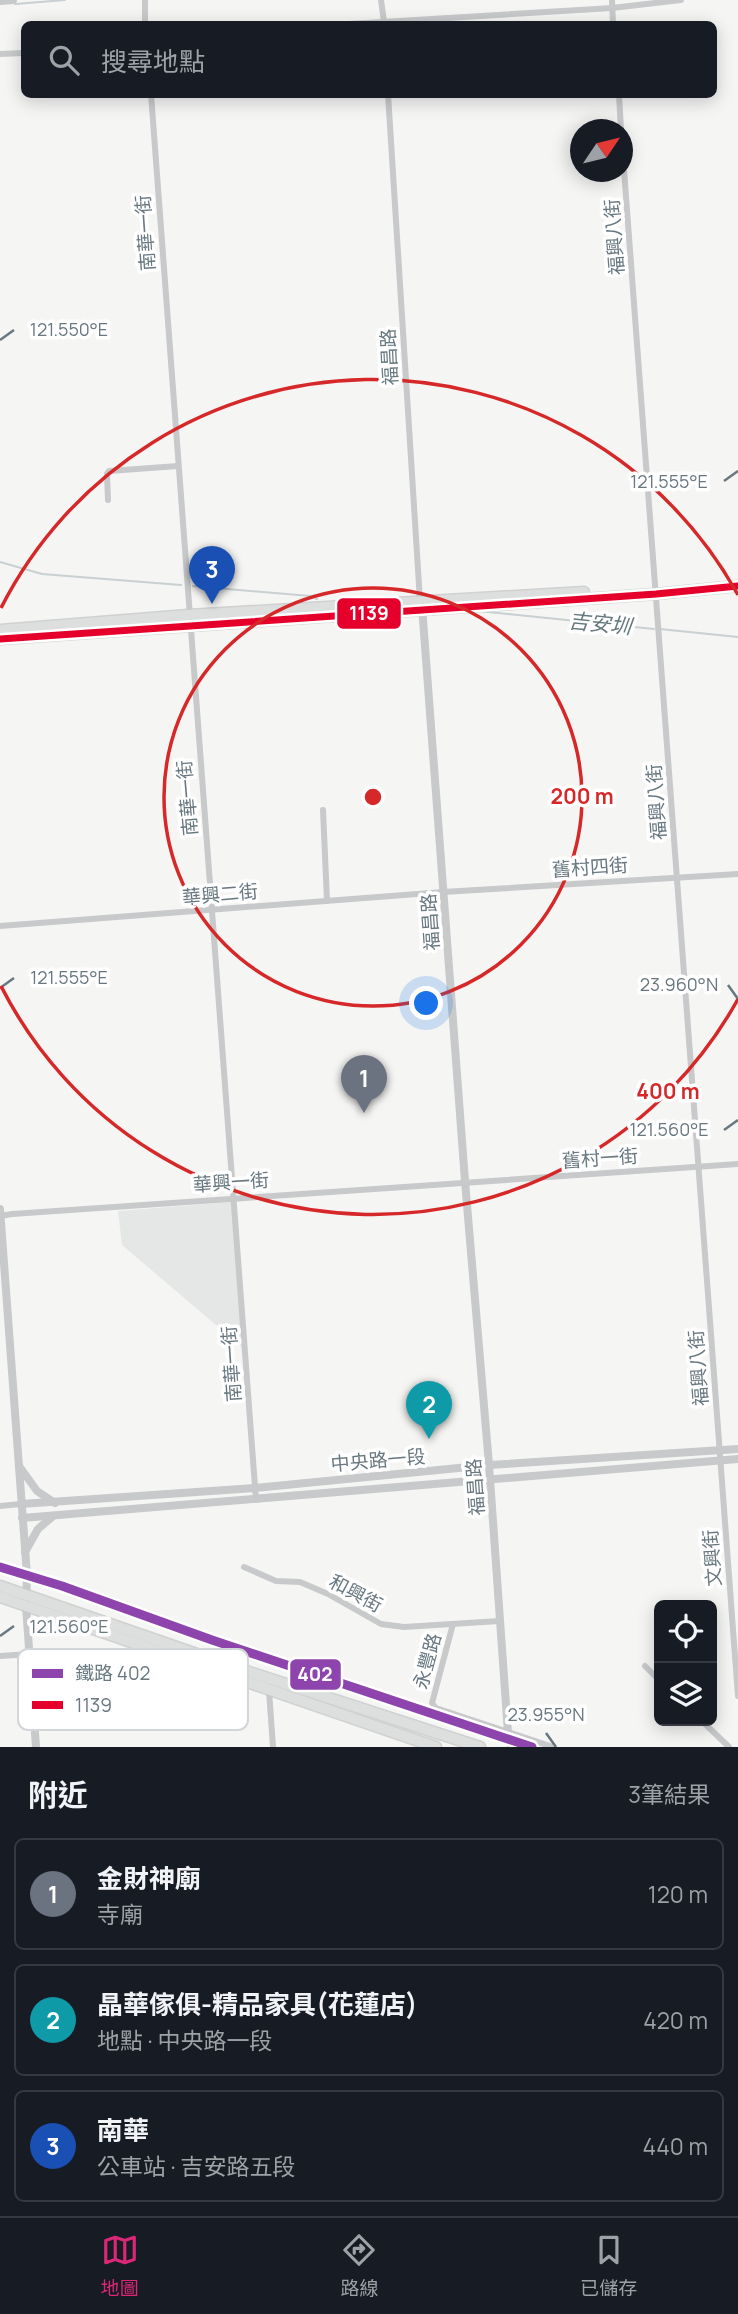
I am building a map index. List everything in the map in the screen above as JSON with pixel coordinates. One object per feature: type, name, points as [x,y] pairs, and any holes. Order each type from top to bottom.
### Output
[{"type":"main road","points":[[656,591],[738,579]]},
{"type":"main road","points":[[0,631],[738,586]]},
{"type":"main road","points":[[0,639],[189,621]]},
{"type":"main road","points":[[0,1587],[26,1601],[156,1649]]},
{"type":"main road","points":[[0,1597],[26,1601],[175,1649]]},
{"type":"main road","points":[[248,1672],[480,1747]]},
{"type":"main road","points":[[248,1683],[436,1747]]},
{"type":"street","points":[[0,1],[13,0]]},
{"type":"street","points":[[382,0],[384,21]]},
{"type":"street","points":[[408,21],[681,0]]},
{"type":"street","points":[[145,1],[145,21]]},
{"type":"street","points":[[0,54],[21,52]]},
{"type":"street","name":"南華一街","points":[[151,98],[256,1500]]},
{"type":"street","name":"福昌路","points":[[388,98],[421,605],[511,1747]]},
{"type":"street","points":[[619,98],[620,119]]},
{"type":"street","name":"福興八街","points":[[625,182],[720,1455]]},
{"type":"street","points":[[108,500],[109,471],[178,466]]},
{"type":"street","points":[[323,810],[327,901]]},
{"type":"street","name":"舊村四街","points":[[443,892],[738,874]]},
{"type":"street","name":"華興二街","points":[[0,926],[443,892]]},
{"type":"street","name":"舊村一街","points":[[465,1181],[738,1164]]},
{"type":"street","name":"華興一街","points":[[0,1216],[465,1181]]},
{"type":"street","points":[[0,1209],[31,1649]]},
{"type":"street","name":"中央路一段","points":[[22,1518],[490,1478],[720,1455],[738,1449]]},
{"type":"street","name":"中央路一段","points":[[21,1504],[255,1488],[489,1465],[720,1455],[738,1459]]},
{"type":"street","name":"文興街","points":[[720,1455],[738,1696]]},
{"type":"street","points":[[19,1466],[37,1491],[55,1503]]},
{"type":"street","points":[[0,1506],[21,1504]]},
{"type":"street","points":[[25,1552],[38,1529],[54,1516]]},
{"type":"street","name":"和興街","points":[[244,1567],[276,1581],[300,1582],[328,1594],[381,1624],[404,1627],[499,1621]]},
{"type":"street","name":"永豐路","points":[[453,1624],[432,1703],[442,1711],[553,1747]]},
{"type":"street","points":[[0,1656],[18,1655]]},
{"type":"street","points":[[645,1666],[654,1675]]},
{"type":"street","points":[[269,1691],[273,1747]]},
{"type":"street","points":[[707,1726],[729,1747]]},
{"type":"street","points":[[29,1747],[36,1747]]},
{"type":"shaded area","points":[[232,1202],[243,1348],[122,1245],[118,1211]]},
{"type":"waterway","name":"吉安圳","points":[[15,4],[65,0]]},
{"type":"waterway","name":"吉安圳","points":[[0,562],[42,574],[181,585]]},
{"type":"waterway","name":"吉安圳","points":[[193,586],[310,596],[317,599]]},
{"type":"waterway","name":"吉安圳","points":[[479,611],[654,629]]},
{"type":"waterway","name":"吉安圳","points":[[660,629],[738,637]]},
{"type":"rail line","name":"402","points":[[0,1567],[62,1586],[239,1649]]},
{"type":"rail line","name":"402","points":[[248,1652],[532,1747]]},
{"type":"transit line","name":"1139","points":[[0,639],[656,594],[738,586]]},
{"type":"place","name":"南華","points":[[212,604]]},
{"type":"place","name":"金財神廟","points":[[364,1113]]},
{"type":"place","name":"晶華傢俱-精品家具(花蓮店)","points":[[429,1439]]}]
